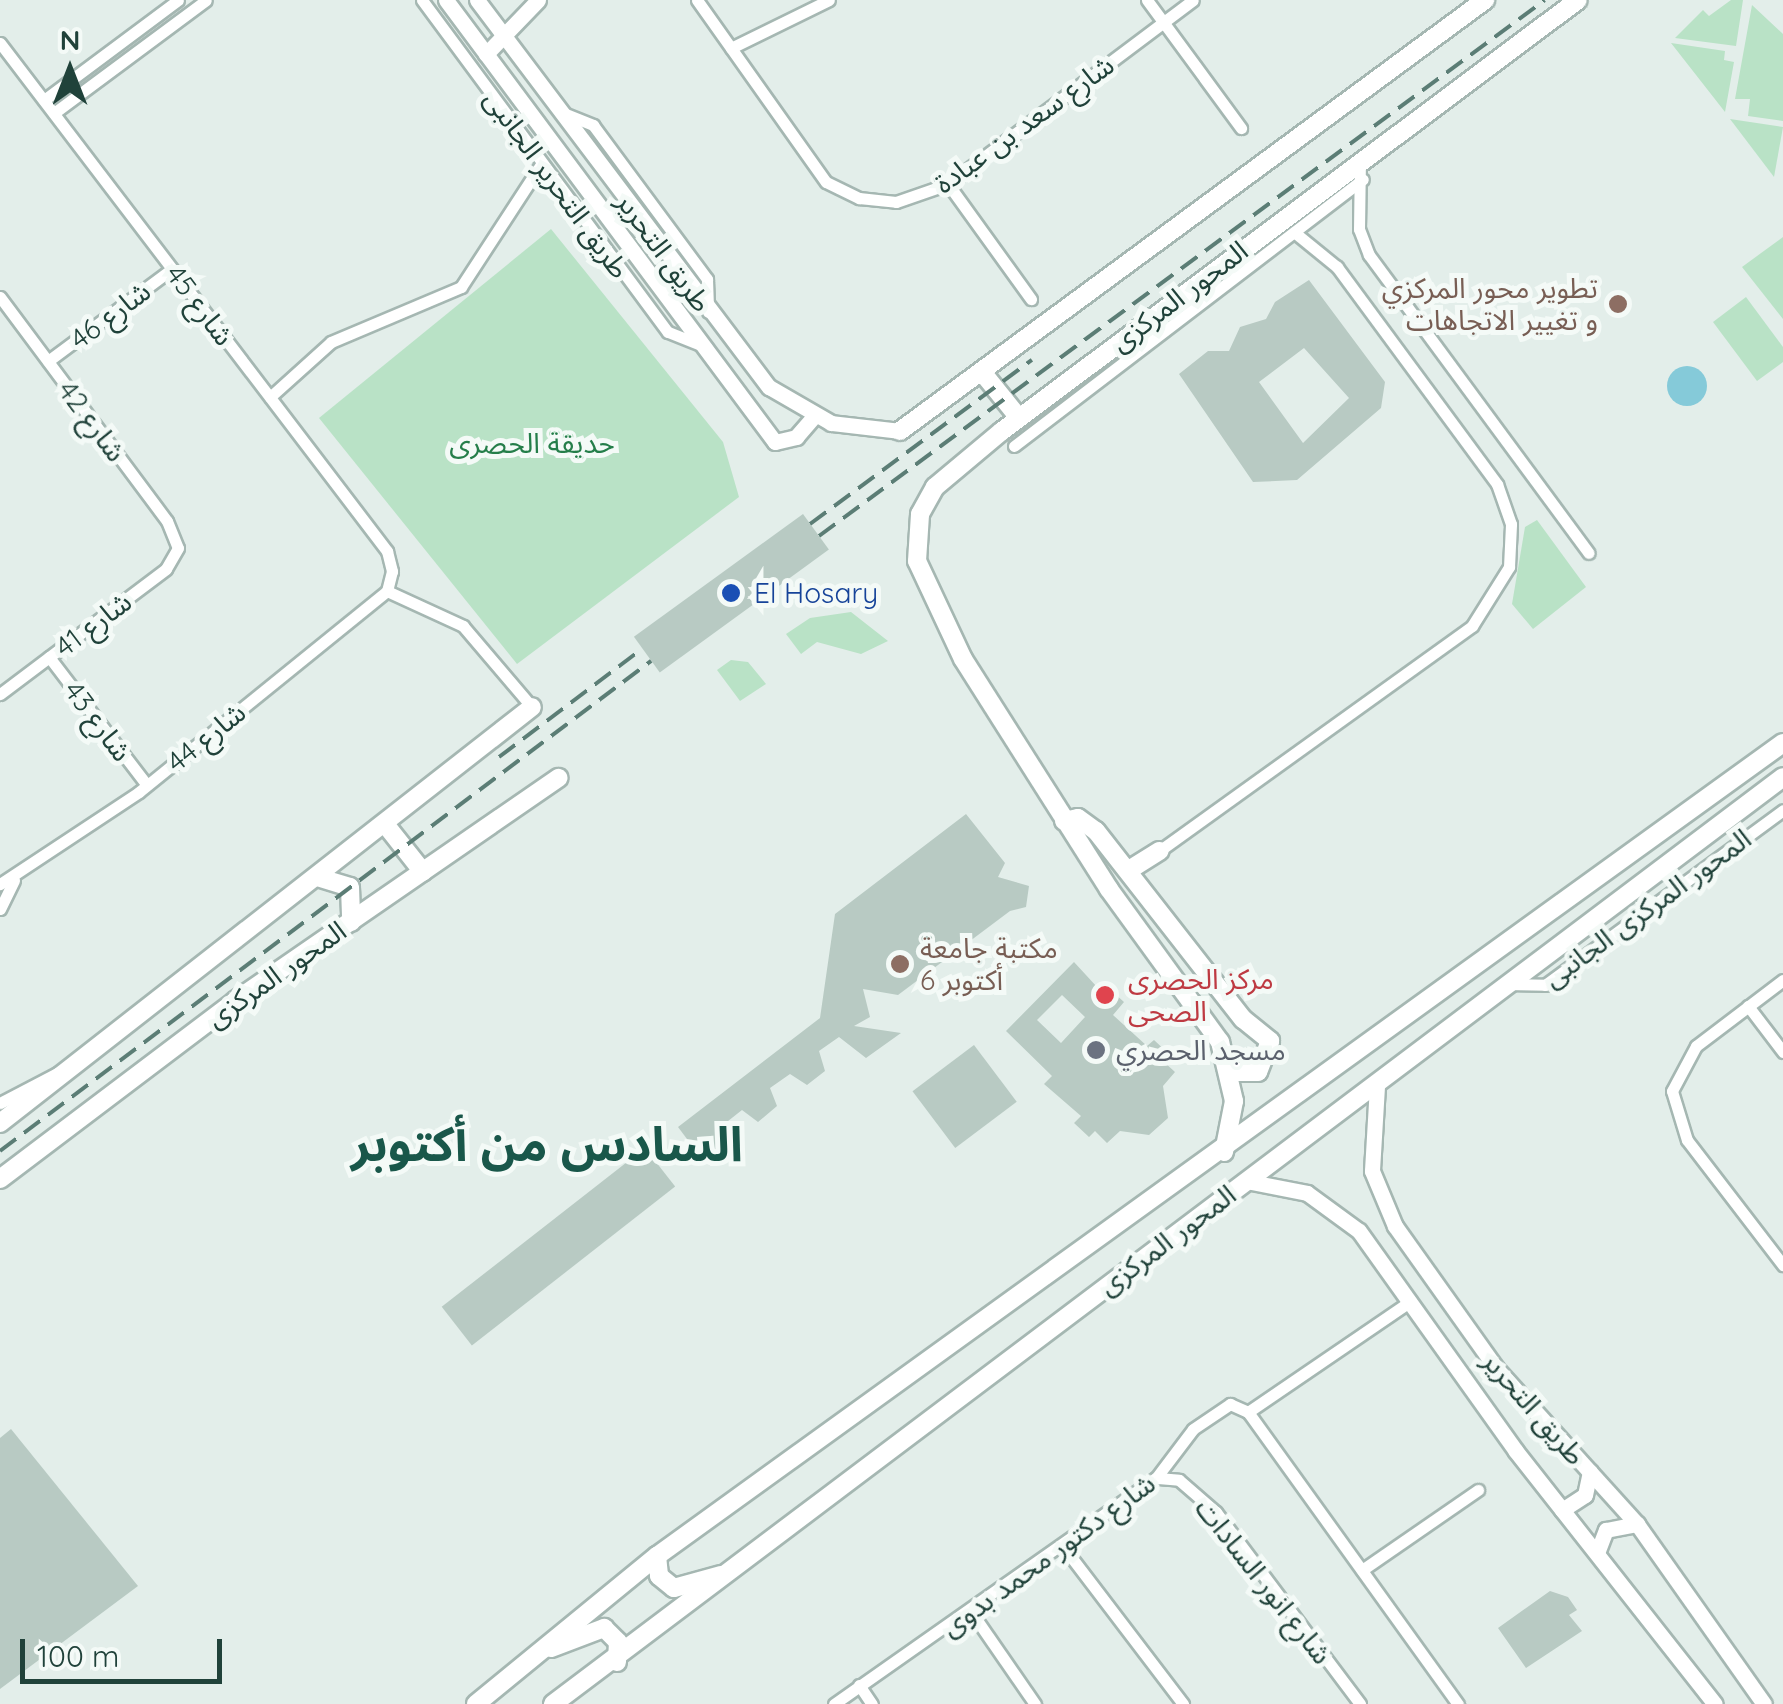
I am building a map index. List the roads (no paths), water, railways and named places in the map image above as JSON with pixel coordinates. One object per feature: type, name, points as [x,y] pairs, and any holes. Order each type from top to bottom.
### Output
[{"type":"main road","name":"المحور المركزى","points":[[900,431],[1485,0]]},
{"type":"main road","name":"المحور المركزى","points":[[1064,821],[962,659],[922,576],[916,530],[935,487],[1019,418],[1360,158],[1578,0]]},
{"type":"main road","points":[[982,372],[1019,418]]},
{"type":"main road","name":"المحور المركزى","points":[[0,1123],[532,707]]},
{"type":"main road","points":[[1223,1153],[1783,743]]},
{"type":"main road","name":"المحور المركزى","points":[[553,1704],[616,1662],[1783,777]]},
{"type":"main road","name":"المحور المركزى","points":[[0,1178],[351,922],[558,778]]},
{"type":"main road","points":[[1064,821],[1088,825],[1128,870],[1243,1020],[1270,1041],[1258,1072],[1231,1072]]},
{"type":"main road","points":[[1064,821],[1212,1029],[1231,1072],[1233,1115],[1223,1153]]},
{"type":"main road","points":[[385,824],[423,872]]},
{"type":"main road","points":[[1128,870],[1159,851]]},
{"type":"main road","points":[[316,878],[350,887],[356,904],[351,922]]},
{"type":"main road","name":"المحور المركزى","points":[[476,1704],[536,1651],[657,1556],[1223,1153]]},
{"type":"main road","points":[[657,1556],[659,1576],[674,1588],[733,1573]]},
{"type":"main road","points":[[536,1651],[604,1628],[618,1642],[616,1662]]},
{"type":"street","points":[[44,100],[178,0]]},
{"type":"street","points":[[54,113],[206,0]]},
{"type":"street","name":"طريق التحرير الجانبى","points":[[422,0],[540,166],[668,332],[706,347]]},
{"type":"street","name":"طريق التحرير","points":[[446,0],[775,442],[796,437],[814,416]]},
{"type":"street","points":[[486,54],[538,0]]},
{"type":"street","name":"شارع سعد بن عبادة","points":[[698,0],[826,182],[877,202],[914,199],[948,184],[1192,0]]},
{"type":"street","points":[[730,48],[829,0]]},
{"type":"street","points":[[1146,0],[1165,20],[1241,128]]},
{"type":"street","points":[[460,19],[481,2]]},
{"type":"street","name":"طريق التحرير","points":[[481,2],[708,312],[769,387],[814,416],[900,431]]},
{"type":"street","name":"شارع 45","points":[[0,42],[387,551],[392,571],[388,591]]},
{"type":"street","points":[[1360,158],[1363,179],[1358,219],[1369,256],[1589,553]]},
{"type":"street","points":[[270,397],[331,342],[462,286],[540,166]]},
{"type":"street","points":[[1014,446],[1363,179]]},
{"type":"street","points":[[948,184],[1031,299]]},
{"type":"street","points":[[1159,851],[1472,626],[1509,566],[1511,524],[1497,484],[1337,266],[1294,232]]},
{"type":"street","name":"شارع 46","points":[[48,361],[172,269]]},
{"type":"street","name":"شارع 42","points":[[0,297],[168,521],[178,548]]},
{"type":"street","name":"شارع 41","points":[[0,694],[166,568],[178,548]]},
{"type":"street","points":[[388,591],[463,626],[532,707]]},
{"type":"street","name":"شارع 44","points":[[0,884],[14,880],[147,785],[388,591]]},
{"type":"street","name":"شارع 43","points":[[49,657],[147,785]]},
{"type":"street","name":"المحور المركزى الجانبى","points":[[1506,984],[1545,986],[1783,810]]},
{"type":"street","points":[[0,909],[14,880]]},
{"type":"street","points":[[1783,980],[1696,1046],[1676,1074],[1678,1125],[1783,1265]]},
{"type":"street","points":[[1748,1006],[1783,1052]]},
{"type":"street","points":[[0,1103],[68,1070]]},
{"type":"street","name":"طريق التحرير","points":[[1377,1086],[1372,1170],[1388,1214],[1496,1368],[1637,1524],[1764,1704]]},
{"type":"street","name":"طريق التحرير","points":[[1246,1181],[1297,1190],[1343,1216],[1411,1301],[1562,1510],[1715,1704]]},
{"type":"street","points":[[1411,1301],[1248,1412],[1458,1704]]},
{"type":"street","name":"شارع دكتور محمد بدوى","points":[[834,1704],[972,1613],[1156,1478],[1220,1408],[1236,1404],[1248,1412]]},
{"type":"street","points":[[1562,1510],[1585,1495],[1590,1472]]},
{"type":"street","name":"شارع انور السادات","points":[[1156,1478],[1179,1480],[1216,1512],[1360,1704]]},
{"type":"street","points":[[1362,1570],[1478,1490]]},
{"type":"street","points":[[1597,1554],[1606,1530],[1637,1524]]},
{"type":"street","points":[[1062,1546],[1183,1704]]},
{"type":"street","points":[[972,1613],[1035,1704]]},
{"type":"street","points":[[859,1686],[872,1704]]},
{"type":"water","points":[[1687,366],[1701,372],[1707,386],[1701,400],[1687,406],[1673,400],[1667,386],[1673,372]]},
{"type":"railway","points":[[819,536],[1545,0]]},
{"type":"railway","points":[[810,524],[1032,360]]},
{"type":"railway","points":[[499,757],[642,649]]},
{"type":"railway","points":[[0,1151],[651,661]]},
{"type":"place","name":"تطوير محور المركزي و تغيير الاتجاهات","points":[[1618,304]]},
{"type":"place","name":"El Hosary","points":[[731,593]]},
{"type":"place","name":"مكتبة جامعة 6 أكتوبر","points":[[900,964]]},
{"type":"place","name":"مركز الحصرى الصحى","points":[[1105,995]]},
{"type":"place","name":"مسجد الحصري","points":[[1096,1050]]},
{"type":"district","name":"السادس من أكتوبر","points":[[547,1144]]},
{"type":"park label","name":"حديقة الحصرى","points":[[532,443]]}]
